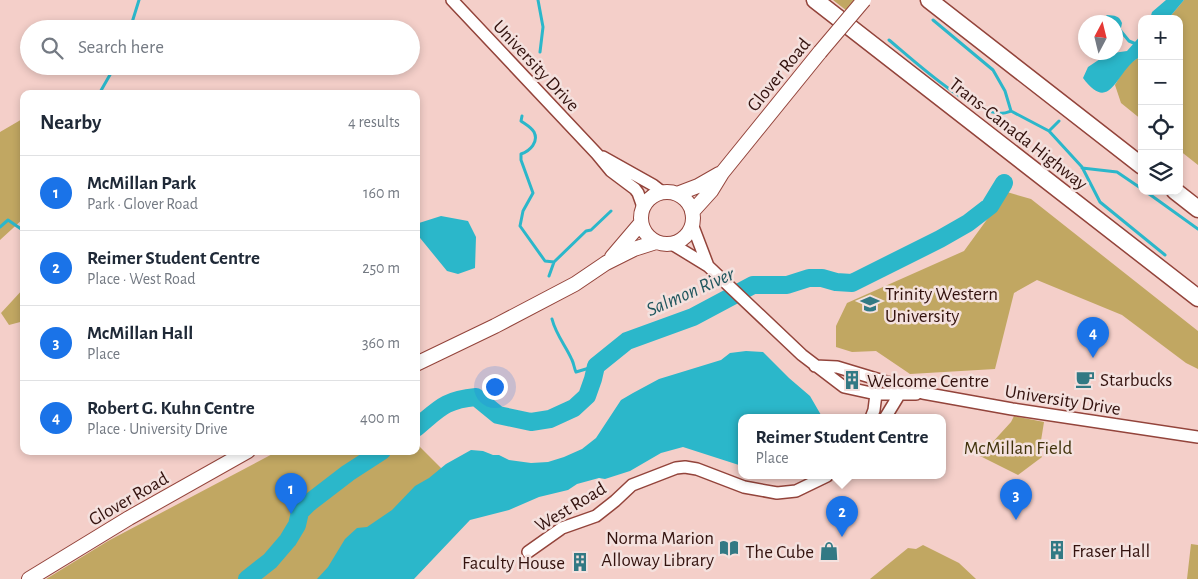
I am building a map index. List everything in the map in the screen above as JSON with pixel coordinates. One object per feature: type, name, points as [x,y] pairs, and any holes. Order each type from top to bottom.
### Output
[{"type":"highway","name":"Trans-Canada Highway","points":[[815,0],[1198,298]]},
{"type":"highway","points":[[929,0],[1138,163]]},
{"type":"highway","points":[[1180,195],[1198,209]]},
{"type":"main road","name":"Glover Road","points":[[692,218],[722,173],[864,0]]},
{"type":"main road","name":"Glover Road","points":[[677,194],[698,186],[722,173]]},
{"type":"main road","points":[[420,362],[495,326],[575,284],[606,263],[634,249],[656,242],[672,244],[685,237],[692,218],[689,204],[677,194],[662,192],[654,195],[643,207],[641,223],[606,263]]},
{"type":"main road","points":[[641,223],[646,234],[656,242]]},
{"type":"main road","name":"Glover Road","points":[[29,579],[129,518],[241,455]]},
{"type":"street","name":"University Drive","points":[[452,0],[597,154],[610,171],[638,192],[643,207]]},
{"type":"street","name":"University Drive","points":[[597,154],[653,185],[662,192]]},
{"type":"street","name":"University Drive","points":[[692,218],[709,268]]},
{"type":"street","name":"University Drive","points":[[672,244],[709,268],[815,366],[844,387],[876,394],[900,395],[923,393]]},
{"type":"street","name":"University Drive","points":[[815,366],[837,366],[923,393],[1012,409],[1198,436]]},
{"type":"street","points":[[872,414],[876,394]]},
{"type":"street","points":[[887,414],[900,395]]},
{"type":"street","name":"West Road","points":[[528,552],[562,528],[596,516],[615,502],[632,485],[676,468],[697,469],[744,487],[777,493],[796,491],[820,479]]},
{"type":"green space","points":[[833,0],[856,0],[847,11]]},
{"type":"green space","points":[[1184,0],[1198,0],[1198,165],[1183,153],[1183,15],[1171,15]]},
{"type":"green space","points":[[1137,58],[1138,117],[1121,103],[1115,85],[1123,72]]},
{"type":"green space","points":[[20,120],[20,222],[0,240],[0,132]]},
{"type":"green space","points":[[1007,192],[1031,199],[1198,331],[1198,369],[1186,363],[1122,315],[1037,280],[1014,293],[995,369],[910,374],[876,351],[852,352],[836,347],[836,326],[847,303],[964,251]]},
{"type":"green space","points":[[20,292],[20,322],[9,325],[1,313]]},
{"type":"green space","name":"McMillan Field","points":[[1014,416],[1044,422],[1039,453],[1042,457],[1018,475],[980,456],[1011,422]]},
{"type":"green space","points":[[420,447],[460,487],[338,579],[46,579],[108,541],[270,455],[420,455]]},
{"type":"green space","points":[[1191,544],[1198,545],[1198,579],[1187,579]]},
{"type":"green space","points":[[923,545],[959,563],[976,579],[870,579],[908,548],[916,549]]},
{"type":"water","points":[[1166,0],[1184,0],[1171,15],[1151,15],[1152,12]]},
{"type":"water","points":[[1138,39],[1138,59],[1108,91],[1101,93],[1093,89],[1083,78],[1088,67],[1098,60],[1123,60],[1123,52],[1127,51]]},
{"type":"water","points":[[441,216],[468,221],[476,237],[475,268],[458,274],[447,271],[420,238],[420,223]]},
{"type":"water","points":[[746,351],[763,352],[810,396],[820,414],[738,414],[738,465],[683,447],[661,453],[630,471],[605,479],[599,478],[577,484],[568,490],[539,497],[509,510],[470,520],[414,579],[317,579],[328,567],[345,539],[357,528],[367,527],[392,510],[415,486],[429,478],[446,464],[471,450],[499,455],[509,460],[531,463],[548,462],[564,457],[582,449],[596,438],[621,400],[659,379],[721,360],[730,353]]},
{"type":"waterway","points":[[133,20],[139,0]]},
{"type":"waterway","points":[[538,0],[543,27],[540,52]]},
{"type":"waterway","points":[[933,20],[993,70],[1005,91],[1011,111]]},
{"type":"waterway","points":[[1123,34],[1129,41],[1136,44]]},
{"type":"waterway","points":[[889,40],[926,72],[973,104],[1000,113],[1011,111],[1049,131],[1082,167],[1100,202],[1165,255]]},
{"type":"waterway","points":[[101,90],[110,75]]},
{"type":"waterway","points":[[522,116],[521,121],[533,130],[535,139],[528,151],[521,154],[521,160],[533,193],[523,211],[520,226],[545,261],[554,262],[549,276]]},
{"type":"waterway","name":"Salmon River","points":[[1049,131],[1059,121]]},
{"type":"waterway","points":[[1082,168],[1117,172],[1138,186]]},
{"type":"waterway","name":"Salmon River","points":[[420,425],[449,403],[476,397],[498,415],[531,422],[550,419],[574,408],[587,396],[596,366],[627,341],[693,317],[753,285],[787,285],[809,278],[822,278],[836,282],[852,283],[968,223],[990,206],[1004,183]]},
{"type":"waterway","points":[[1151,195],[1198,229]]},
{"type":"waterway","points":[[554,262],[586,231],[591,230],[611,211]]},
{"type":"waterway","points":[[0,227],[8,220],[20,228]]},
{"type":"waterway","points":[[552,319],[576,372],[596,366]]},
{"type":"waterway","name":"Salmon River","points":[[247,579],[270,561],[288,540],[297,525],[300,512],[309,503],[348,473],[376,455]]},
{"type":"place","name":"Trinity Western University","points":[[870,304]]},
{"type":"place","name":"Robert G. Kuhn Centre","points":[[1093,358]]},
{"type":"place","name":"Starbucks","points":[[1085,379]]},
{"type":"place","name":"Welcome Centre","points":[[852,380]]},
{"type":"place","name":"McMillan Park","points":[[291,514]]},
{"type":"place","name":"McMillan Hall","points":[[1016,520]]},
{"type":"place","name":"Reimer Student Centre","points":[[842,537]]},
{"type":"place","name":"Norma Marion Alloway Library","points":[[729,548]]},
{"type":"place","name":"Fraser Hall","points":[[1057,550]]},
{"type":"place","name":"The Cube","points":[[829,551]]},
{"type":"place","name":"Faculty House","points":[[580,562]]}]
